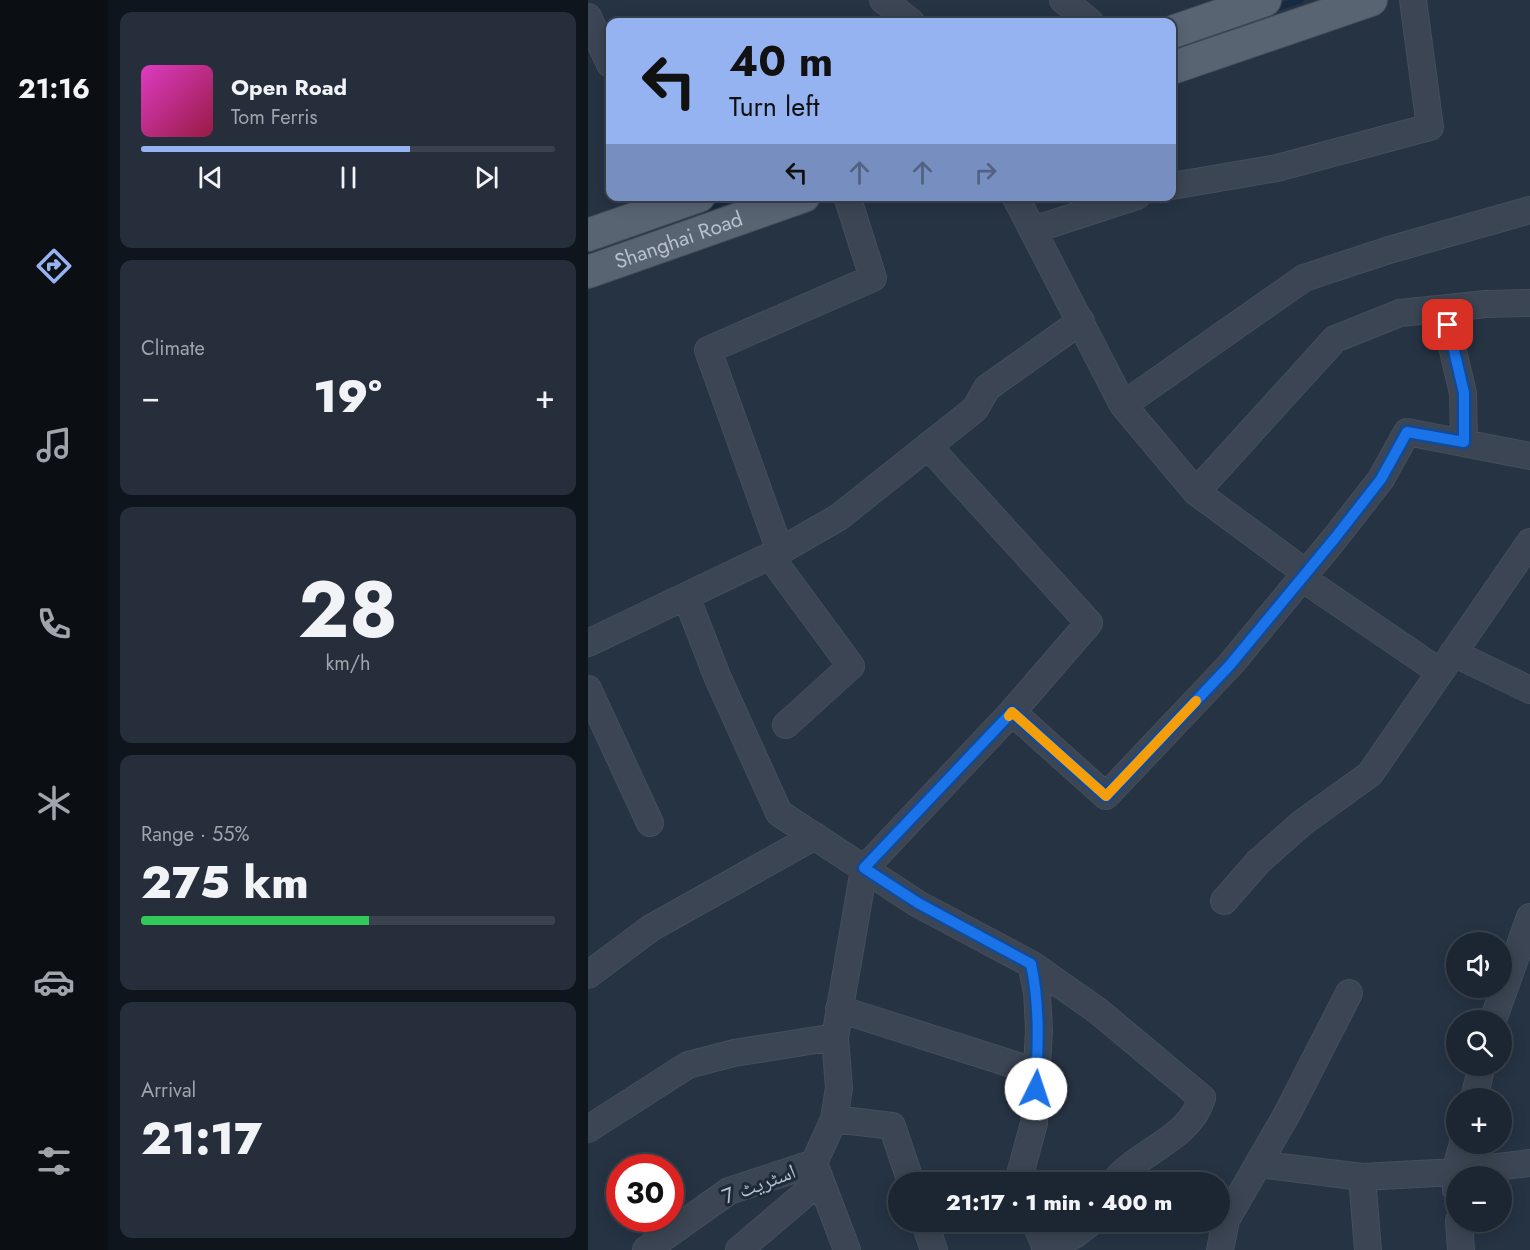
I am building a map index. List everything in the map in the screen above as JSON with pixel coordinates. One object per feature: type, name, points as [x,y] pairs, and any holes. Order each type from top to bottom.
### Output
[{"type":"main road","points":[[1176,31],[1218,7],[1265,0]]},
{"type":"main road","points":[[1176,67],[1371,0]]},
{"type":"main road","name":"Shanghai Road","points":[[588,235],[678,201]]},
{"type":"main road","name":"Shanghai Road","points":[[588,272],[790,201]]},
{"type":"street","points":[[883,0],[906,18]]},
{"type":"street","points":[[1063,0],[1085,18]]},
{"type":"street","points":[[1176,185],[1277,168],[1430,127],[1413,0]]},
{"type":"street","points":[[588,16],[606,55]]},
{"type":"street","points":[[786,725],[851,666],[775,553],[708,350],[873,278],[849,201]]},
{"type":"street","points":[[1018,201],[1123,405],[1196,492],[1304,575],[1446,663],[1530,690]]},
{"type":"street","points":[[1033,230],[1122,201]]},
{"type":"street","points":[[1123,405],[1304,278],[1389,250],[1530,210]]},
{"type":"street","points":[[1196,492],[1335,339],[1400,313],[1530,303]]},
{"type":"street","points":[[1443,309],[1464,393],[1464,442]]},
{"type":"street","points":[[588,643],[775,553],[839,517],[975,409],[987,388],[1081,321]]},
{"type":"street","points":[[1012,712],[1106,796],[1230,665],[1381,479],[1407,432],[1530,456]]},
{"type":"street","points":[[739,1250],[817,1172],[834,1119],[839,1088],[835,1037],[864,868],[1012,712],[1089,623],[928,446]]},
{"type":"street","points":[[1224,901],[1258,861],[1284,838],[1370,774],[1530,542]]},
{"type":"street","points":[[686,596],[717,676],[779,813],[918,903],[1031,964],[1098,1011],[1202,1098],[1197,1114],[1125,1172]]},
{"type":"street","points":[[588,689],[650,823]]},
{"type":"street","points":[[588,975],[651,928],[815,836]]},
{"type":"street","points":[[1497,1010],[1530,917]]},
{"type":"street","points":[[1021,1172],[1034,1124],[1040,1030],[1037,992],[1031,964]]},
{"type":"street","points":[[1220,1250],[1226,1220],[1349,993]]},
{"type":"street","points":[[839,1009],[1037,1072]]},
{"type":"street","points":[[588,1129],[688,1065],[734,1053],[835,1037]]},
{"type":"street","points":[[834,1119],[892,1126],[908,1172]]},
{"type":"street","points":[[1512,1167],[1530,1163]]},
{"type":"street","points":[[1258,1164],[1362,1178],[1446,1181]]},
{"type":"street","points":[[817,1172],[847,1250]]},
{"type":"street","name":"اسٹریٹ 7","points":[[646,1250],[729,1191],[817,1172]]},
{"type":"street","points":[[1362,1178],[1368,1250]]},
{"type":"street","points":[[928,1232],[934,1250]]},
{"type":"street","points":[[1039,1232],[1046,1250],[1079,1232]]},
{"type":"street","points":[[1460,1232],[1461,1250]]},
{"type":"waterway","points":[[1270,10],[1300,0]]},
{"type":"waterway","points":[[704,209],[725,201]]},
{"type":"slow traffic","points":[[1009,716],[1012,712],[1106,796],[1196,701]]},
{"type":"route","points":[[1036,1089],[1040,1030],[1037,992],[1031,964],[918,903],[864,868],[1012,712],[1106,796],[1230,665],[1381,479],[1407,432],[1464,442],[1464,393],[1448,325]]}]
